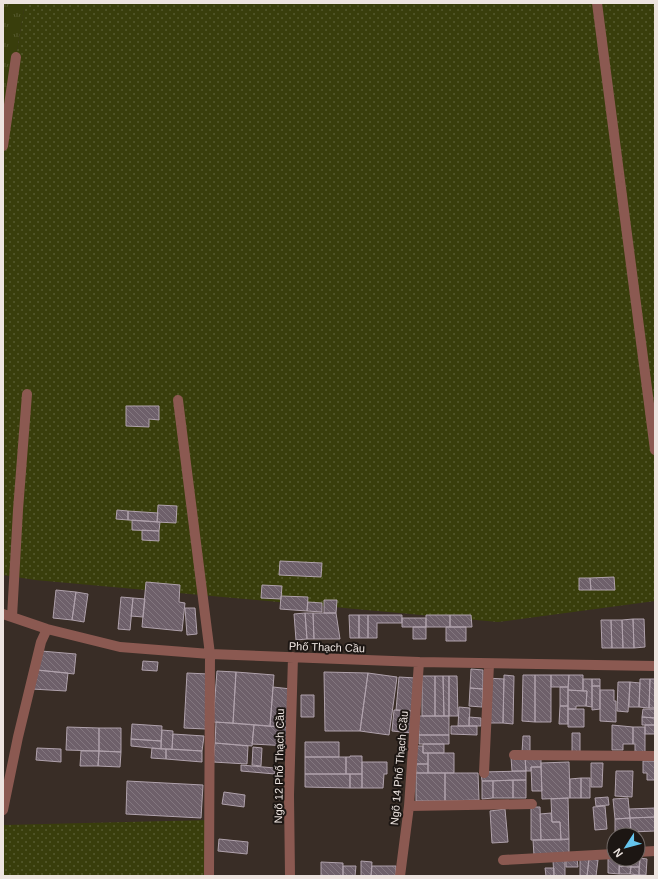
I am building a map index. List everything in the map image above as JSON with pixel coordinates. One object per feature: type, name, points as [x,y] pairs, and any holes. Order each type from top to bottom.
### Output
[{"type":"street","points":[[597,3],[655,450]]},
{"type":"street","points":[[3,146],[16,57]]},
{"type":"street","points":[[8,616],[27,394]]},
{"type":"street","points":[[178,400],[210,654],[209,876]]},
{"type":"street","name":"Phố Thạch Cầu","points":[[8,616],[48,629],[120,647],[210,654],[490,664],[655,666]]},
{"type":"street","points":[[3,810],[18,737],[41,642],[48,629]]},
{"type":"street","name":"Ngõ 12 Phố Thạch Cầu","points":[[290,876],[289,795],[293,657]]},
{"type":"street","name":"Ngõ 14 Phố Thạch Cầu","points":[[400,876],[409,806],[419,662]]},
{"type":"street","points":[[484,773],[490,664]]},
{"type":"street","points":[[514,755],[655,756]]},
{"type":"street","points":[[409,806],[532,804]]},
{"type":"street","points":[[503,860],[606,854]]},
{"type":"green space","points":[[3,3],[25,3],[16,57],[3,171]]},
{"type":"green space","points":[[25,3],[655,3],[655,601],[498,622],[35,580],[3,575],[3,171],[16,57]]},
{"type":"green space","points":[[209,820],[210,876],[3,876],[3,825]]},
{"type":"building","points":[[126,406],[159,406],[159,420],[149,419],[149,427],[126,426]]},
{"type":"building","points":[[158,505],[177,506],[176,523],[157,522]]},
{"type":"building","points":[[117,510],[128,511],[128,520],[116,519]]},
{"type":"building","points":[[128,511],[158,513],[157,522],[128,520]]},
{"type":"building","points":[[132,520],[160,522],[159,531],[132,530]]},
{"type":"building","points":[[142,530],[159,531],[159,541],[142,540]]},
{"type":"building","points":[[280,561],[322,563],[321,577],[279,575]]},
{"type":"building","points":[[614,577],[615,590],[591,590],[590,578]]},
{"type":"building","points":[[579,578],[590,578],[591,590],[579,590]]},
{"type":"building","points":[[146,582],[180,585],[179,602],[185,603],[182,631],[142,627]]},
{"type":"building","points":[[262,585],[282,586],[281,599],[261,598]]},
{"type":"building","points":[[56,590],[76,592],[72,620],[53,618]]},
{"type":"building","points":[[76,592],[88,594],[84,622],[72,620]]},
{"type":"building","points":[[281,596],[308,597],[307,611],[280,609]]},
{"type":"building","points":[[121,597],[133,598],[130,630],[118,629]]},
{"type":"building","points":[[133,598],[145,599],[143,617],[131,616]]},
{"type":"building","points":[[324,600],[337,600],[336,613],[324,613]]},
{"type":"building","points":[[308,602],[322,603],[322,612],[307,611]]},
{"type":"building","points":[[185,608],[195,608],[197,634],[187,635]]},
{"type":"building","points":[[305,613],[307,639],[296,640],[294,614]]},
{"type":"building","points":[[305,613],[313,613],[314,639],[307,639]]},
{"type":"building","points":[[313,613],[336,613],[340,639],[314,639]]},
{"type":"building","points":[[349,615],[359,615],[359,638],[350,638]]},
{"type":"building","points":[[359,615],[368,615],[368,638],[359,638]]},
{"type":"building","points":[[368,615],[402,615],[402,623],[377,623],[377,638],[368,638]]},
{"type":"building","points":[[426,615],[450,615],[450,627],[426,627]]},
{"type":"building","points":[[450,615],[471,615],[472,627],[450,627]]},
{"type":"building","points":[[402,618],[426,618],[426,627],[402,627]]},
{"type":"building","points":[[633,619],[644,619],[645,647],[634,648]]},
{"type":"building","points":[[633,619],[634,648],[623,648],[622,620]]},
{"type":"building","points":[[601,620],[611,620],[612,648],[602,648]]},
{"type":"building","points":[[611,620],[622,620],[623,648],[612,648]]},
{"type":"building","points":[[413,627],[426,627],[426,639],[413,639]]},
{"type":"building","points":[[446,627],[466,627],[466,641],[446,641]]},
{"type":"building","points":[[41,651],[76,654],[74,674],[38,670]]},
{"type":"building","points":[[143,661],[158,662],[157,671],[142,670]]},
{"type":"building","points":[[471,669],[483,670],[483,689],[470,688]]},
{"type":"building","points":[[36,670],[68,673],[66,691],[32,689]]},
{"type":"building","points":[[217,671],[236,672],[233,723],[213,722]]},
{"type":"building","points":[[236,672],[274,675],[270,726],[233,723]]},
{"type":"building","points":[[324,672],[368,673],[360,731],[325,731]]},
{"type":"building","points":[[187,673],[208,674],[206,729],[184,728]]},
{"type":"building","points":[[368,673],[397,677],[389,735],[360,731]]},
{"type":"building","points":[[504,675],[514,676],[513,724],[503,723]]},
{"type":"building","points":[[523,675],[535,675],[535,722],[522,721]]},
{"type":"building","points":[[535,675],[551,675],[551,722],[535,722]]},
{"type":"building","points":[[551,675],[569,675],[568,687],[551,687]]},
{"type":"building","points":[[569,675],[583,675],[583,691],[568,690]]},
{"type":"building","points":[[422,676],[435,676],[435,716],[422,716]]},
{"type":"building","points":[[435,676],[443,676],[444,716],[435,716]]},
{"type":"building","points":[[443,676],[449,676],[449,716],[444,716]]},
{"type":"building","points":[[449,676],[457,676],[458,716],[449,716]]},
{"type":"building","points":[[399,677],[416,678],[414,711],[396,710]]},
{"type":"building","points":[[486,678],[504,679],[503,723],[485,723]]},
{"type":"building","points":[[583,679],[592,679],[592,707],[586,706],[587,691],[583,691]]},
{"type":"building","points":[[592,679],[600,679],[600,686],[592,686]]},
{"type":"building","points":[[640,679],[650,679],[649,708],[639,707]]},
{"type":"building","points":[[650,679],[655,679],[655,708],[649,708]]},
{"type":"building","points":[[618,682],[630,682],[628,712],[617,711]]},
{"type":"building","points":[[630,682],[640,683],[639,707],[629,707]]},
{"type":"building","points":[[592,686],[600,686],[600,709],[592,710]]},
{"type":"building","points":[[273,687],[291,689],[289,727],[270,726]]},
{"type":"building","points":[[560,687],[568,687],[568,706],[560,706]]},
{"type":"building","points":[[470,688],[483,689],[482,707],[469,706]]},
{"type":"building","points":[[568,690],[587,691],[586,706],[576,706],[576,709],[568,709]]},
{"type":"building","points":[[600,690],[614,690],[614,701],[616,701],[616,722],[600,721]]},
{"type":"building","points":[[301,695],[314,695],[314,717],[301,717]]},
{"type":"building","points":[[560,706],[568,706],[568,724],[559,724]]},
{"type":"building","points":[[459,707],[470,708],[469,726],[458,726]]},
{"type":"building","points":[[568,709],[584,709],[584,727],[568,727]]},
{"type":"building","points":[[643,709],[655,709],[655,718],[642,717]]},
{"type":"building","points":[[394,710],[414,711],[412,733],[392,731]]},
{"type":"building","points":[[418,716],[449,716],[449,735],[419,735]]},
{"type":"building","points":[[469,717],[481,718],[481,726],[469,726]]},
{"type":"building","points":[[642,717],[655,718],[655,725],[642,725]]},
{"type":"building","points":[[216,722],[254,725],[252,746],[215,743]]},
{"type":"building","points":[[132,724],[162,726],[161,741],[131,739]]},
{"type":"building","points":[[254,725],[290,728],[289,746],[252,744]]},
{"type":"building","points":[[612,725],[633,727],[633,744],[623,744],[623,750],[612,750]]},
{"type":"building","points":[[645,725],[655,725],[655,734],[645,734]]},
{"type":"building","points":[[451,726],[477,726],[477,735],[451,734]]},
{"type":"building","points":[[67,727],[99,728],[99,751],[66,750]]},
{"type":"building","points":[[633,727],[645,727],[645,754],[635,754],[635,744],[633,744]]},
{"type":"building","points":[[99,728],[121,728],[121,752],[99,751]]},
{"type":"building","points":[[162,730],[173,731],[172,749],[161,749]]},
{"type":"building","points":[[572,733],[580,733],[580,752],[572,752]]},
{"type":"building","points":[[173,734],[204,736],[202,751],[172,749]]},
{"type":"building","points":[[419,735],[449,735],[449,744],[419,744]]},
{"type":"building","points":[[523,736],[530,736],[530,753],[522,753]]},
{"type":"building","points":[[131,739],[161,741],[161,749],[131,746]]},
{"type":"building","points":[[305,742],[339,742],[339,757],[305,757]]},
{"type":"building","points":[[215,743],[248,746],[247,764],[213,762]]},
{"type":"building","points":[[423,744],[444,744],[444,753],[423,753]]},
{"type":"building","points":[[416,746],[423,746],[423,753],[428,753],[428,764],[416,764]]},
{"type":"building","points":[[253,747],[262,748],[261,766],[252,765]]},
{"type":"building","points":[[37,748],[61,749],[61,762],[36,760]]},
{"type":"building","points":[[152,748],[166,749],[166,759],[151,758]]},
{"type":"building","points":[[166,749],[202,751],[202,762],[166,759]]},
{"type":"building","points":[[81,751],[99,751],[98,766],[80,766]]},
{"type":"building","points":[[99,751],[121,752],[120,767],[98,766]]},
{"type":"building","points":[[428,753],[454,753],[454,773],[428,773]]},
{"type":"building","points":[[362,756],[362,774],[346,774],[346,757]]},
{"type":"building","points":[[541,756],[541,767],[531,767],[531,771],[526,771],[525,757]]},
{"type":"building","points":[[305,757],[346,757],[346,774],[305,774]]},
{"type":"building","points":[[511,757],[525,757],[526,771],[512,771]]},
{"type":"building","points":[[643,761],[655,761],[655,780],[647,780],[647,773],[643,773]]},
{"type":"building","points":[[362,762],[387,762],[387,774],[384,774],[383,788],[362,788]]},
{"type":"building","points":[[569,762],[570,798],[542,799],[541,763]]},
{"type":"building","points":[[591,763],[603,763],[602,787],[591,787]]},
{"type":"building","points":[[416,764],[428,764],[428,773],[416,773]]},
{"type":"building","points":[[241,765],[275,768],[275,774],[241,771]]},
{"type":"building","points":[[531,767],[541,767],[542,791],[532,791]]},
{"type":"building","points":[[526,771],[526,780],[482,781],[481,772]]},
{"type":"building","points":[[616,771],[633,771],[632,797],[615,796]]},
{"type":"building","points":[[416,773],[445,773],[445,801],[416,801]]},
{"type":"building","points":[[445,773],[478,773],[479,800],[445,801]]},
{"type":"building","points":[[305,774],[350,774],[350,788],[305,787]]},
{"type":"building","points":[[350,774],[362,774],[362,788],[350,788]]},
{"type":"building","points":[[581,778],[590,778],[590,798],[581,798]]},
{"type":"building","points":[[581,778],[581,798],[570,798],[570,779]]},
{"type":"building","points":[[513,780],[513,798],[493,798],[493,781]]},
{"type":"building","points":[[513,780],[526,780],[526,798],[513,798]]},
{"type":"building","points":[[127,781],[203,785],[201,818],[126,814]]},
{"type":"building","points":[[482,781],[493,781],[493,798],[482,799]]},
{"type":"building","points":[[224,792],[245,795],[244,807],[222,804]]},
{"type":"building","points":[[608,797],[609,805],[596,806],[595,798]]},
{"type":"building","points":[[568,798],[569,839],[561,840],[560,822],[552,822],[551,799]]},
{"type":"building","points":[[628,798],[630,818],[615,819],[613,799]]},
{"type":"building","points":[[605,806],[606,829],[595,830],[593,807]]},
{"type":"building","points":[[531,807],[540,807],[541,840],[531,840]]},
{"type":"building","points":[[655,808],[655,817],[630,818],[629,809]]},
{"type":"building","points":[[505,809],[508,842],[492,843],[490,811]]},
{"type":"building","points":[[551,813],[552,822],[560,822],[561,840],[541,840],[540,814]]},
{"type":"building","points":[[655,817],[655,831],[646,831],[646,827],[631,827],[630,818]]},
{"type":"building","points":[[630,818],[631,827],[615,827],[615,819]]},
{"type":"building","points":[[219,839],[248,842],[247,854],[218,851]]},
{"type":"building","points":[[569,839],[569,855],[534,856],[533,840]]},
{"type":"building","points":[[577,859],[578,867],[566,867],[566,860]]},
{"type":"building","points":[[580,859],[589,859],[587,876],[580,876]]},
{"type":"building","points":[[589,859],[598,860],[596,876],[587,876]]},
{"type":"building","points":[[647,859],[646,875],[639,875],[639,867],[646,867]]},
{"type":"building","points":[[565,860],[565,876],[554,876],[553,861]]},
{"type":"building","points":[[361,861],[372,862],[371,876],[361,876]]},
{"type":"building","points":[[321,862],[343,863],[343,876],[321,876]]},
{"type":"building","points":[[343,866],[356,866],[355,876],[343,876]]},
{"type":"building","points":[[372,866],[396,866],[396,876],[371,876]]},
{"type":"building","points":[[608,867],[619,867],[619,874],[608,873]]},
{"type":"building","points":[[619,867],[631,867],[630,874],[619,874]]},
{"type":"building","points":[[631,867],[639,867],[639,875],[630,874]]},
{"type":"building","points":[[545,868],[554,868],[554,876],[546,876]]}]
